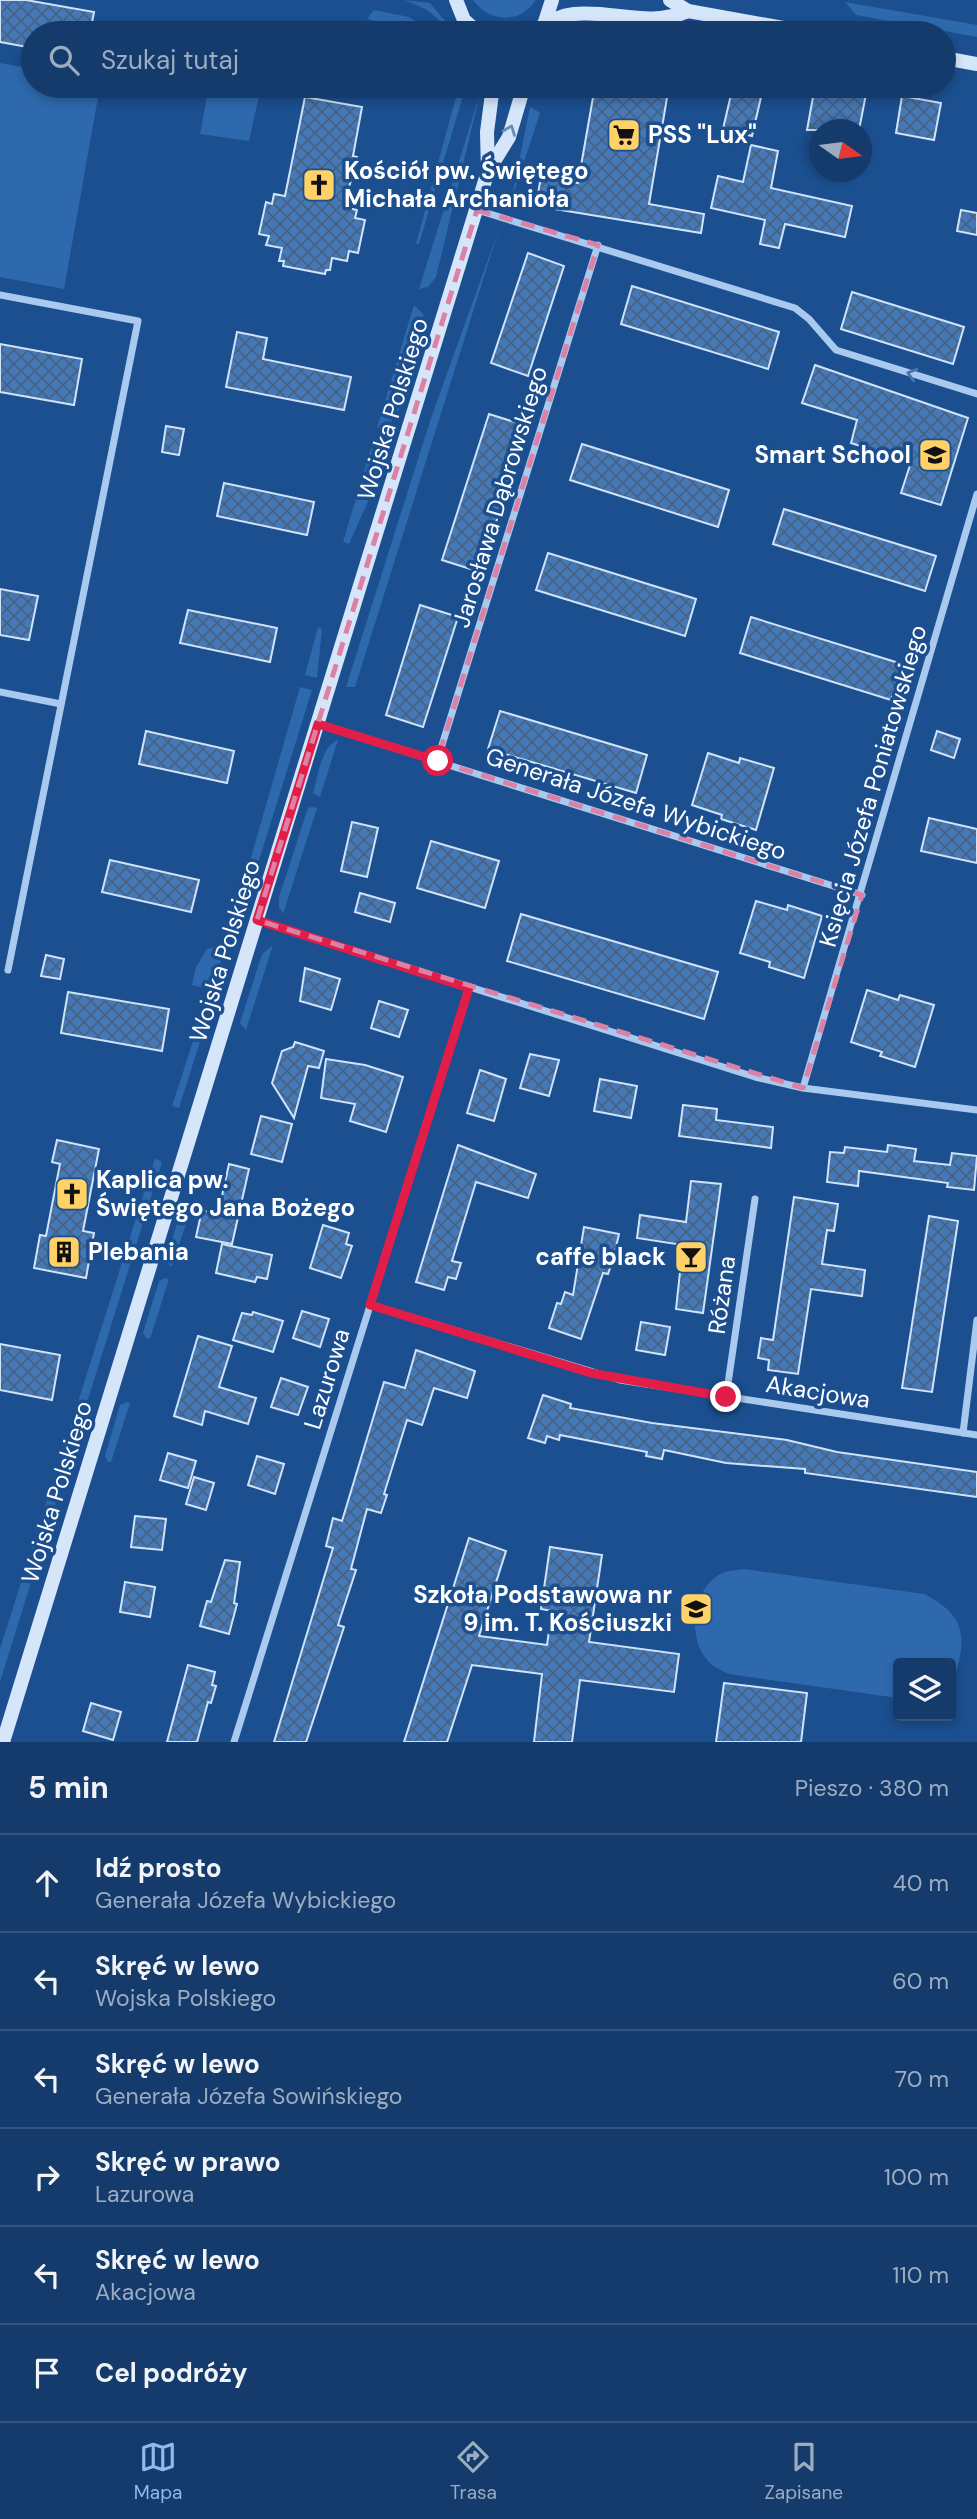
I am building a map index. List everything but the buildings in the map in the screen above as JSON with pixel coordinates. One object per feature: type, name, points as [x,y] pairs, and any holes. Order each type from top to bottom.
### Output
[{"type":"street","points":[[545,21],[552,0]]},
{"type":"street","points":[[670,0],[688,11],[744,21]]},
{"type":"street","points":[[454,3],[469,21]]},
{"type":"street","points":[[558,21],[576,14],[657,20],[688,11]]},
{"type":"street","points":[[956,60],[977,64]]},
{"type":"street","name":"Wojska Polskiego","points":[[488,172],[487,132],[491,98]]},
{"type":"street","name":"Wojska Polskiego","points":[[3,1742],[488,172],[509,137],[520,98]]},
{"type":"street","points":[[477,210],[598,245],[795,308],[836,350],[977,394]]},
{"type":"street","name":"Jarosława Dąbrowskiego","points":[[438,761],[598,245]]},
{"type":"street","points":[[0,295],[138,321],[8,970]]},
{"type":"street","name":"Księcia Józefa Poniatowskiego","points":[[803,1088],[862,895],[977,494]]},
{"type":"street","points":[[0,692],[61,704]]},
{"type":"street","name":"Generała Józefa Wybickiego","points":[[318,724],[862,895]]},
{"type":"street","points":[[257,920],[755,1077],[803,1088],[977,1110]]},
{"type":"street","name":"Lazurowa","points":[[234,1742],[469,988]]},
{"type":"street","name":"Różana","points":[[726,1397],[755,1199]]},
{"type":"street","name":"Akacjowa","points":[[370,1305],[591,1373],[726,1397],[977,1435]]},
{"type":"street","points":[[962,1433],[977,1320]]},
{"type":"highlighted area","points":[[477,210],[598,245],[437,761],[862,895],[803,1088],[257,920]]},
{"type":"shaded area","points":[[405,0],[430,3],[445,21],[440,21],[427,10]]},
{"type":"shaded area","points":[[473,0],[536,0],[522,13],[505,18],[488,13]]},
{"type":"shaded area","points":[[845,2],[954,21],[889,21],[856,15]]},
{"type":"shaded area","points":[[374,10],[409,17],[415,21],[376,21],[367,19]]},
{"type":"shaded area","points":[[956,21],[977,25],[977,37],[956,33]]},
{"type":"shaded area","points":[[0,63],[21,67],[21,98],[98,98],[64,289],[0,277]]},
{"type":"shaded area","points":[[207,98],[258,98],[249,141],[200,134]]},
{"type":"shaded area","points":[[456,98],[462,98],[419,244],[416,244]]},
{"type":"shaded area","points":[[479,98],[436,277],[428,287],[419,289]]},
{"type":"shaded area","points":[[530,107],[540,113],[511,201]]},
{"type":"shaded area","points":[[499,229],[355,687],[346,687],[431,418]]},
{"type":"shaded area","points":[[414,305],[423,314],[424,324],[409,385],[396,416],[387,425],[377,428]]},
{"type":"shaded area","points":[[371,448],[382,456],[383,468],[349,544],[343,542]]},
{"type":"shaded area","points":[[318,627],[322,629],[317,678],[305,675]]},
{"type":"shaded area","points":[[300,687],[312,690],[243,912],[230,930]]},
{"type":"shaded area","points":[[338,740],[320,797],[313,793],[321,763],[332,743]]},
{"type":"shaded area","points":[[308,808],[317,808],[283,914],[279,907],[279,897]]},
{"type":"shaded area","points":[[273,945],[246,1030],[240,1023],[262,954]]},
{"type":"shaded area","points":[[217,946],[221,948],[222,955],[214,997],[179,1108],[172,1106],[210,989],[192,985],[196,967],[207,949]]},
{"type":"shaded area","points":[[155,1158],[162,1162],[0,1682],[0,1649]]},
{"type":"shaded area","points":[[191,1209],[172,1266],[166,1259],[181,1211]]},
{"type":"shaded area","points":[[169,1279],[150,1339],[146,1338],[143,1333],[159,1281]]},
{"type":"shaded area","points":[[130,1403],[111,1462],[108,1462],[105,1456],[120,1405]]},
{"type":"shaded area","points":[[744,1569],[924,1594],[948,1610],[960,1629],[961,1651],[956,1672],[956,1658],[893,1658],[893,1697],[729,1674],[710,1663],[702,1653],[695,1629],[698,1602],[712,1581],[722,1573]]},
{"type":"place","name":"PSS \"Lux\"","points":[[624,135]]},
{"type":"place","name":"Kościół pw. Świętego Michała Archanioła","points":[[319,185]]},
{"type":"place","name":"Smart School","points":[[935,455]]},
{"type":"place","name":"Kaplica pw. Świętego Jana Bożego","points":[[72,1194]]},
{"type":"place","name":"Plebania","points":[[64,1252]]},
{"type":"place","name":"caffe black","points":[[691,1257]]},
{"type":"place","name":"Szkoła Podstawowa nr 9 im. T. Kościuszki","points":[[696,1609]]},
{"type":"route","points":[[438,761],[318,724],[257,920],[469,988],[370,1305],[591,1373],[632,1383],[726,1397]]}]
